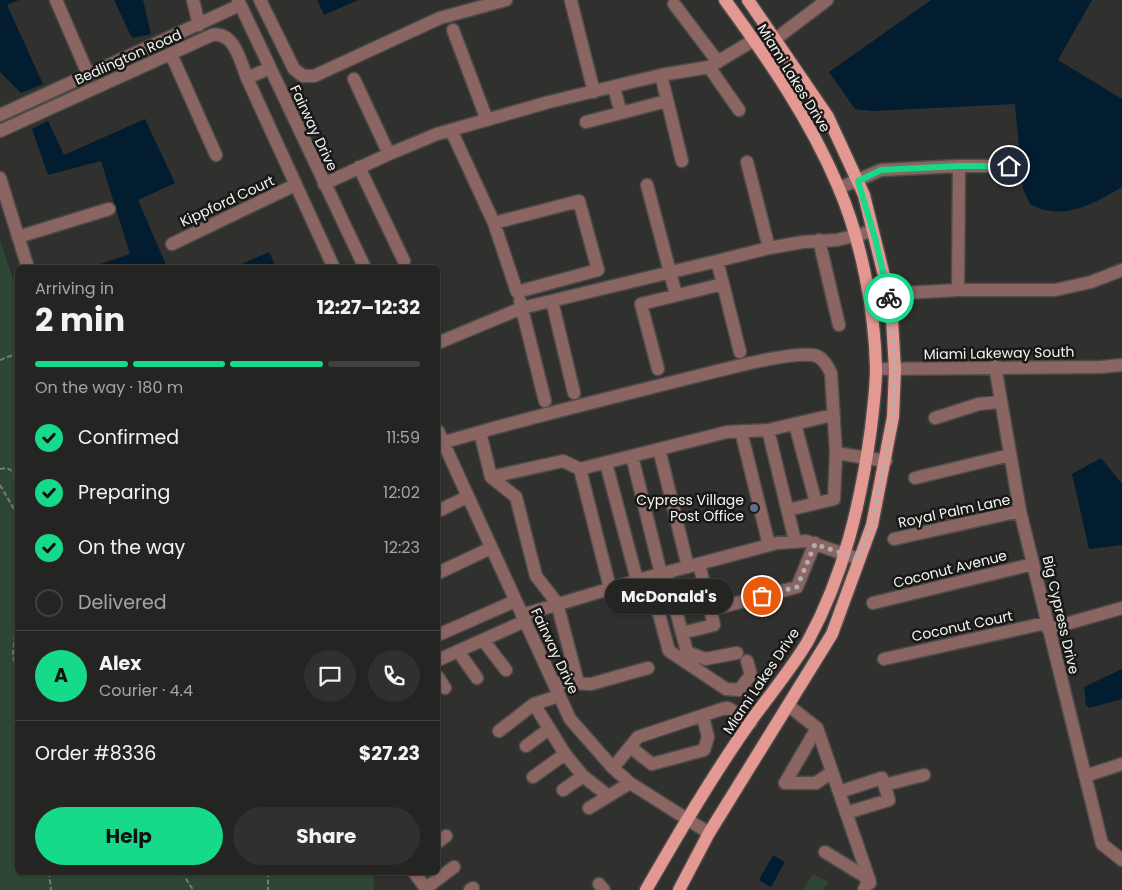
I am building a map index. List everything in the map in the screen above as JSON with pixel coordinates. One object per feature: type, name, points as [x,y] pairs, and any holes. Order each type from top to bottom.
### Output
[{"type":"main road","name":"Miami Lakes Drive","points":[[646,890],[687,818],[807,641],[835,581],[845,554],[866,472],[876,369],[872,310],[855,236],[839,188],[810,125],[725,0]]},
{"type":"main road","name":"Miami Lakes Drive","points":[[679,890],[709,833],[832,634],[858,559],[872,526],[893,417],[895,369],[890,304],[873,230],[858,181],[828,117],[748,0]]},
{"type":"street","points":[[56,0],[88,74]]},
{"type":"street","points":[[193,0],[199,25]]},
{"type":"street","points":[[260,0],[294,70],[303,76],[314,76],[328,71],[440,18],[506,0]]},
{"type":"street","points":[[324,184],[389,154],[451,130],[594,92],[713,64],[776,39],[827,0]]},
{"type":"street","points":[[572,1],[594,92]]},
{"type":"street","name":"Bedlington Road","points":[[0,115],[199,25],[239,2]]},
{"type":"street","name":"Fairway Drive","points":[[239,2],[364,265]]},
{"type":"street","points":[[674,4],[713,64],[739,110]]},
{"type":"street","points":[[453,30],[486,120]]},
{"type":"street","name":"Bedlington Road","points":[[0,131],[171,54],[220,34],[226,36],[233,45],[333,265]]},
{"type":"street","points":[[171,54],[216,155]]},
{"type":"street","points":[[247,78],[270,68]]},
{"type":"street","points":[[661,76],[682,161]]},
{"type":"street","points":[[354,79],[389,154]]},
{"type":"street","points":[[614,88],[621,113]]},
{"type":"street","points":[[586,122],[667,101]]},
{"type":"street","points":[[451,130],[494,222],[522,308],[545,401]]},
{"type":"street","points":[[747,162],[769,248]]},
{"type":"street","points":[[958,290],[959,166]]},
{"type":"street","points":[[839,188],[881,170],[959,166],[1009,166]]},
{"type":"street","points":[[359,167],[404,261]]},
{"type":"street","points":[[0,178],[27,265]]},
{"type":"street","name":"Kippford Court","points":[[172,244],[296,185]]},
{"type":"street","points":[[647,185],[676,295]]},
{"type":"street","points":[[494,222],[579,201],[604,290]]},
{"type":"street","points":[[18,237],[109,209]]},
{"type":"street","points":[[440,339],[522,308],[604,290],[769,248],[855,236],[873,230]]},
{"type":"street","points":[[819,240],[839,325]]},
{"type":"street","points":[[717,261],[740,352]]},
{"type":"street","points":[[517,292],[598,270]]},
{"type":"street","points":[[905,293],[958,290],[1055,290],[1091,282],[1122,270]]},
{"type":"street","points":[[635,282],[658,369]]},
{"type":"street","points":[[641,304],[724,284]]},
{"type":"street","points":[[552,302],[574,393]]},
{"type":"street","points":[[440,439],[480,432],[548,413],[744,365],[802,355],[815,355],[825,362],[831,373],[836,454],[834,498],[788,510]]},
{"type":"street","name":"Miami Lakeway South","points":[[876,369],[995,366],[1120,369]]},
{"type":"street","name":"Big Cypress Drive","points":[[995,366],[999,402],[1020,511],[1102,844],[1122,860]]},
{"type":"street","points":[[934,418],[979,404],[999,402]]},
{"type":"street","points":[[491,477],[563,461],[580,469],[727,432],[768,430],[833,415]]},
{"type":"street","points":[[795,424],[816,503]]},
{"type":"street","points":[[768,430],[795,542]]},
{"type":"street","points":[[480,432],[491,477],[516,497],[536,576],[557,603],[578,683]]},
{"type":"street","points":[[741,432],[769,545]]},
{"type":"street","name":"Fairway Drive","points":[[440,441],[570,719],[613,768],[630,783],[709,833]]},
{"type":"street","points":[[660,449],[693,565],[706,594],[714,625],[682,634]]},
{"type":"street","points":[[836,454],[886,461]]},
{"type":"street","points":[[915,478],[1010,455]]},
{"type":"street","points":[[632,456],[653,576],[669,651],[726,689],[739,690],[751,675],[748,661]]},
{"type":"street","points":[[606,462],[653,576],[674,603],[687,652],[705,658],[737,653]]},
{"type":"street","points":[[580,469],[610,588]]},
{"type":"street","points":[[440,510],[467,497]]},
{"type":"street","name":"Royal Palm Lane","points":[[894,539],[1020,511]]},
{"type":"street","points":[[440,659],[557,603],[769,545],[806,540],[858,559]]},
{"type":"street","points":[[710,610],[797,587],[815,544]]},
{"type":"street","points":[[440,572],[491,548]]},
{"type":"street","name":"Coconut Avenue","points":[[873,603],[1033,564]]},
{"type":"street","points":[[674,603],[706,594]]},
{"type":"street","points":[[440,634],[515,601]]},
{"type":"street","name":"Coconut Court","points":[[884,659],[1047,626],[1122,608]]},
{"type":"street","points":[[483,640],[506,670]]},
{"type":"street","points":[[458,651],[477,678]]},
{"type":"street","points":[[553,682],[591,684],[648,668]]},
{"type":"street","points":[[499,731],[534,704],[559,696]]},
{"type":"street","points":[[534,704],[565,754],[583,776],[607,795]]},
{"type":"street","points":[[789,706],[817,728],[868,886]]},
{"type":"street","points":[[613,768],[638,737],[728,708],[751,722]]},
{"type":"street","points":[[630,747],[652,764],[704,750],[708,737],[703,717]]},
{"type":"street","points":[[817,728],[785,783],[816,783],[832,772]]},
{"type":"street","points":[[526,746],[549,729]]},
{"type":"street","points":[[533,777],[565,754]]},
{"type":"street","points":[[1085,776],[1122,764]]},
{"type":"street","points":[[884,785],[924,775]]},
{"type":"street","points":[[563,790],[583,776]]},
{"type":"street","points":[[839,792],[882,778],[889,800],[846,813]]},
{"type":"street","points":[[589,808],[607,795],[630,783]]},
{"type":"street","points":[[825,852],[868,886]]},
{"type":"street","points":[[416,875],[427,889],[454,867]]},
{"type":"path","points":[[0,360],[15,354]]},
{"type":"path","points":[[0,469],[7,468],[15,473]]},
{"type":"path","points":[[0,485],[15,511]]},
{"type":"path","points":[[15,635],[13,655],[15,665]]},
{"type":"path","points":[[49,875],[51,890]]},
{"type":"path","points":[[184,875],[193,890]]},
{"type":"path","points":[[268,875],[268,890]]},
{"type":"green space","points":[[0,240],[15,285],[15,875],[373,875],[374,890],[0,890]]},
{"type":"green space","points":[[813,874],[828,882],[823,890],[803,890]]},
{"type":"water","points":[[0,0],[19,0],[7,5],[43,84],[21,93],[0,72]]},
{"type":"water","points":[[114,0],[143,0],[151,34],[132,38]]},
{"type":"water","points":[[317,0],[358,0],[324,15]]},
{"type":"water","points":[[931,0],[1092,0],[1058,60],[1122,99],[1122,187],[1078,209],[1054,211],[1030,204],[1023,189],[1015,104],[872,111],[855,109],[829,72]]},
{"type":"water","points":[[145,119],[175,183],[138,200],[166,265],[97,265],[130,254],[101,161],[48,175],[32,129],[48,121],[64,155]]},
{"type":"water","points":[[269,252],[275,265],[240,265]]},
{"type":"water","points":[[1101,458],[1122,484],[1122,545],[1089,549],[1072,474]]},
{"type":"water","points":[[1122,669],[1122,699],[1089,708],[1086,705],[1084,687]]},
{"type":"water","points":[[773,855],[785,862],[771,887],[759,880]]},
{"type":"way so far","points":[[762,596],[797,587],[815,544],[858,559],[862,550],[872,526],[884,473],[893,417],[895,369],[889,298]]},
{"type":"place","name":"Cypress Village Post Office","points":[[754,508]]},
{"type":"place","name":"McDonald's","points":[[762,596]]},
{"type":"route","points":[[889,298],[864,196],[858,181],[881,170],[959,166],[1009,166]]}]
